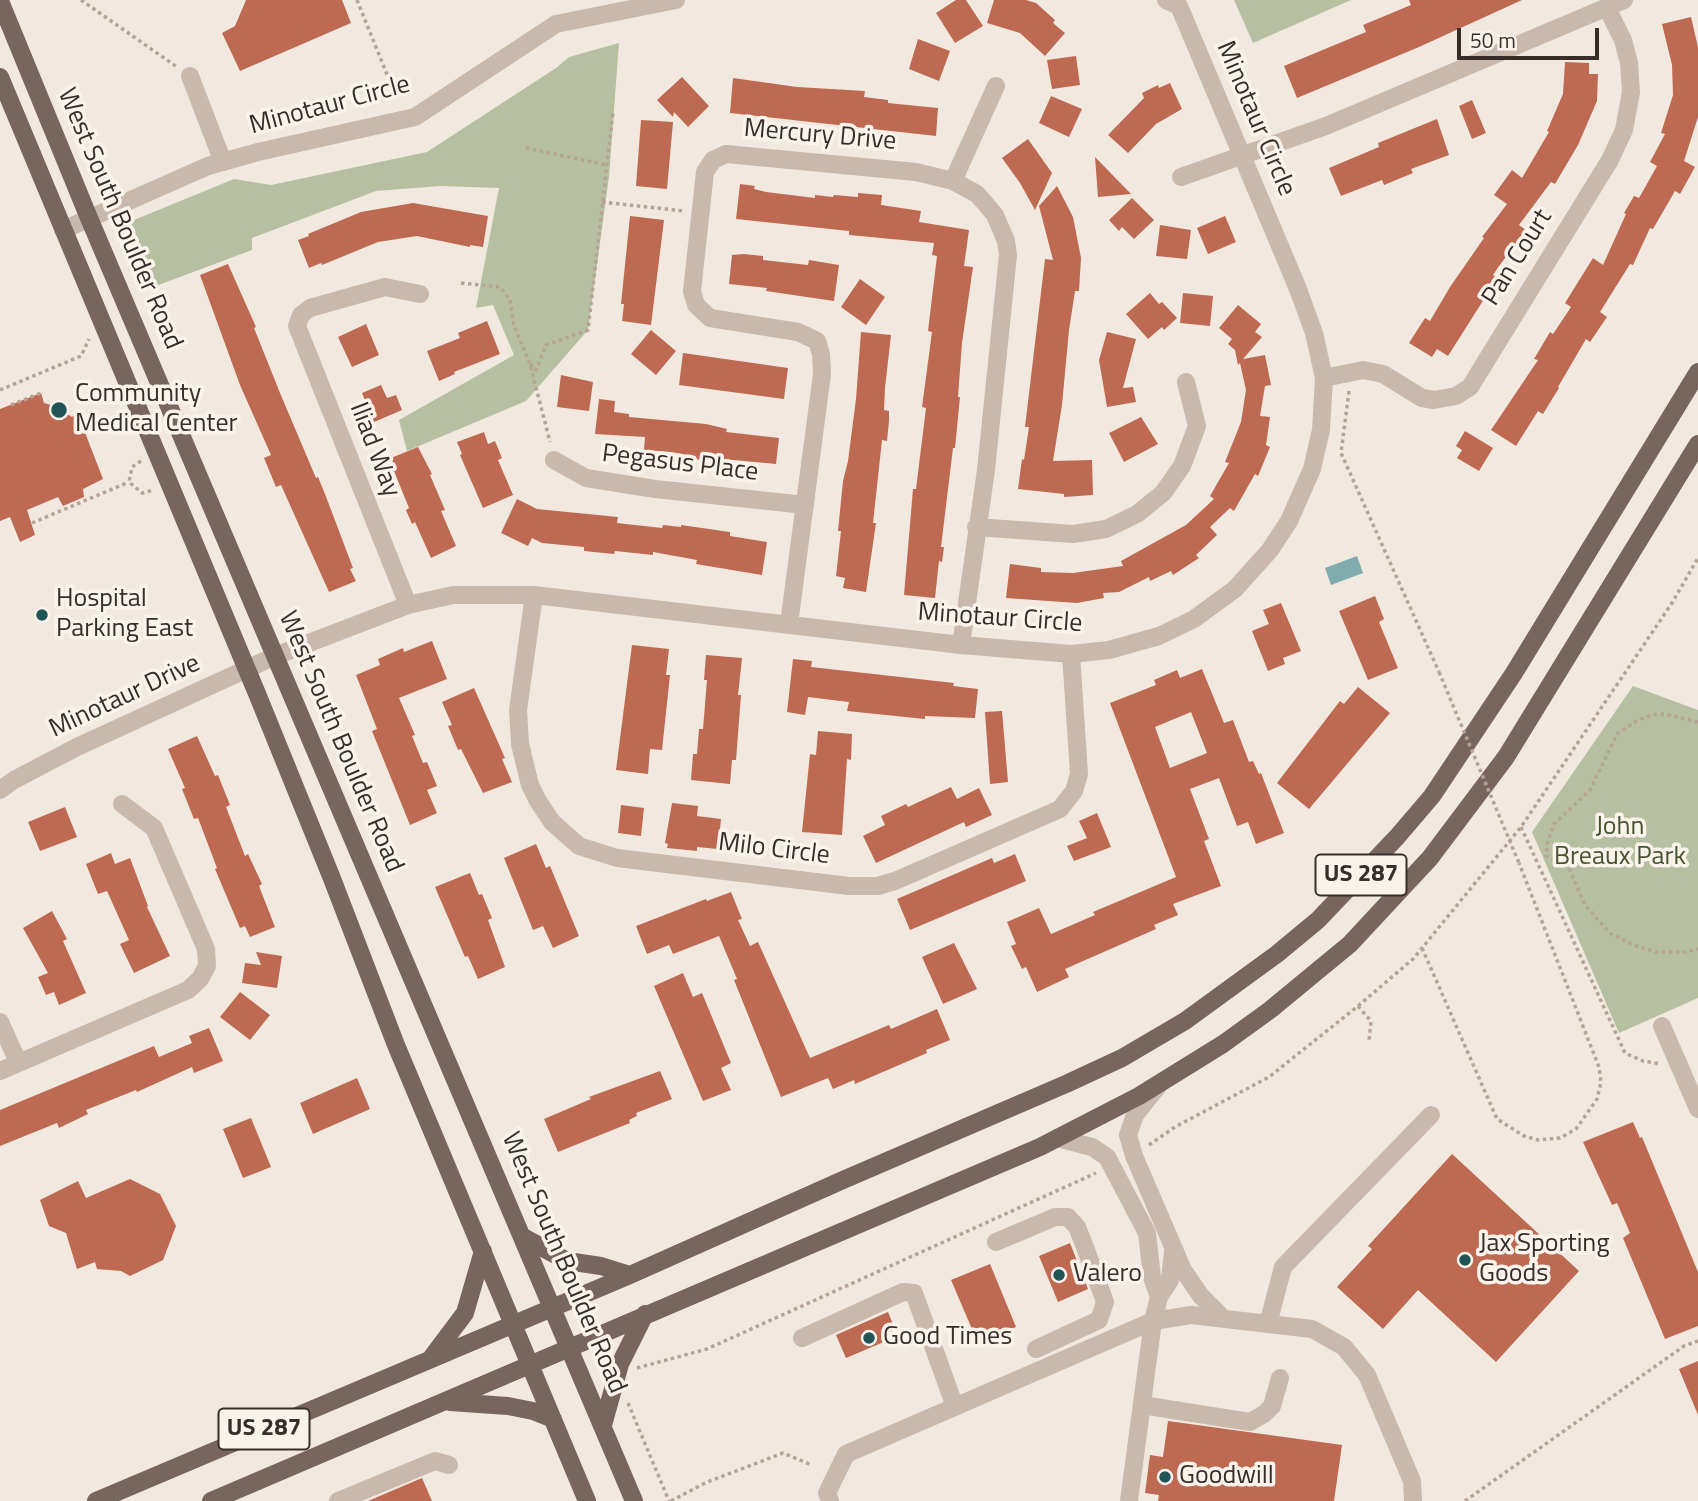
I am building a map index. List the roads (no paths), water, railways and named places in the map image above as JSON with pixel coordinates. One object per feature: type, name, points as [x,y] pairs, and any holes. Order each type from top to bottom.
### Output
[{"type":"main road","name":"West South Boulder Road","points":[[0,1],[89,218],[635,1501]]},
{"type":"main road","name":"West South Boulder Road","points":[[0,78],[247,670],[396,1045],[587,1501]]},
{"type":"main road","name":"US 287","points":[[96,1501],[631,1275],[1122,1058],[1185,1021],[1318,920],[1397,837],[1450,770],[1514,673],[1698,372]]},
{"type":"main road","name":"US 287","points":[[211,1501],[1057,1138],[1161,1083],[1270,1010],[1350,944],[1430,858],[1506,757],[1698,444]]},
{"type":"main road","points":[[523,1237],[567,1261],[601,1266],[631,1275]]},
{"type":"main road","points":[[432,1357],[464,1313],[483,1251]]},
{"type":"main road","points":[[603,1425],[620,1364],[645,1314]]},
{"type":"main road","points":[[443,1401],[508,1406],[533,1411],[553,1419]]},
{"type":"street","name":"Minotaur Circle","points":[[63,230],[203,168],[258,152],[415,117],[556,23],[676,0]]},
{"type":"street","name":"Minotaur Circle","points":[[275,656],[408,605],[453,595],[534,595],[961,645],[1071,654],[1109,650],[1159,636],[1194,619],[1235,589],[1270,550],[1289,521],[1312,469],[1321,430],[1324,378],[1310,322],[1179,6],[1166,0]]},
{"type":"street","points":[[1181,177],[1326,126],[1616,4]]},
{"type":"street","name":"Pan Court","points":[[1324,378],[1363,370],[1383,374],[1422,398],[1434,400],[1456,396],[1470,387],[1610,160],[1624,130],[1631,92],[1629,64],[1616,4]]},
{"type":"street","points":[[190,76],[223,162]]},
{"type":"street","points":[[953,181],[996,86]]},
{"type":"street","name":"Mercury Drive","points":[[789,624],[822,374],[821,354],[817,341],[798,332],[710,318],[696,305],[692,291],[705,172],[713,160],[726,154],[916,172],[953,181],[977,194],[995,215],[1006,241],[1008,255],[986,470],[961,645]]},
{"type":"street","name":"Iliad Way","points":[[408,605],[297,326],[301,315],[310,308],[385,287],[420,294]]},
{"type":"street","points":[[976,527],[1073,534],[1106,529],[1137,514],[1163,493],[1182,466],[1197,426],[1186,382]]},
{"type":"street","name":"Pegasus Place","points":[[554,460],[586,478],[655,489],[805,505]]},
{"type":"street","name":"Milo Circle","points":[[534,595],[518,710],[520,744],[530,785],[552,822],[579,846],[617,858],[849,886],[878,886],[895,881],[1060,809],[1074,791],[1079,774],[1071,654]]},
{"type":"street","name":"Minotaur Drive","points":[[0,790],[13,780],[77,747],[275,656]]},
{"type":"street","points":[[0,1071],[188,990],[200,979],[207,967],[206,949],[154,828],[122,804]]},
{"type":"street","points":[[0,1022],[19,1062]]},
{"type":"street","points":[[1662,1026],[1698,1109]]},
{"type":"street","points":[[1161,1083],[1135,1115],[1128,1135],[1134,1156],[1183,1270],[1201,1296],[1224,1319]]},
{"type":"street","points":[[1268,1324],[1283,1267],[1431,1115]]},
{"type":"street","points":[[1057,1138],[1092,1147],[1107,1157],[1147,1233],[1152,1277],[1159,1297]]},
{"type":"street","points":[[996,1242],[1055,1217],[1068,1217],[1085,1247],[1105,1302],[1099,1320],[1036,1349]]},
{"type":"street","points":[[1129,1501],[1153,1321],[1159,1297],[1170,1280],[1174,1248]]},
{"type":"street","points":[[802,1338],[903,1292],[914,1293],[955,1407]]},
{"type":"street","points":[[830,1501],[827,1493],[846,1454],[1153,1321],[1191,1315],[1312,1329],[1344,1347],[1367,1375],[1412,1481],[1413,1501]]},
{"type":"street","points":[[1142,1405],[1250,1422],[1272,1406],[1280,1378]]},
{"type":"street","points":[[338,1501],[435,1461],[449,1465]]},
{"type":"water","points":[[1357,556],[1363,573],[1331,585],[1325,568]]},
{"type":"place","name":"Community Medical Center","points":[[59,410]]},
{"type":"place","name":"Hospital Parking East","points":[[42,615]]},
{"type":"place","name":"Jax Sporting Goods","points":[[1465,1260]]},
{"type":"place","name":"Valero","points":[[1059,1275]]},
{"type":"place","name":"Good Times","points":[[869,1338]]},
{"type":"place","name":"Goodwill","points":[[1165,1477]]},
{"type":"park label","name":"John Breaux Park","points":[[1620,843]]}]
